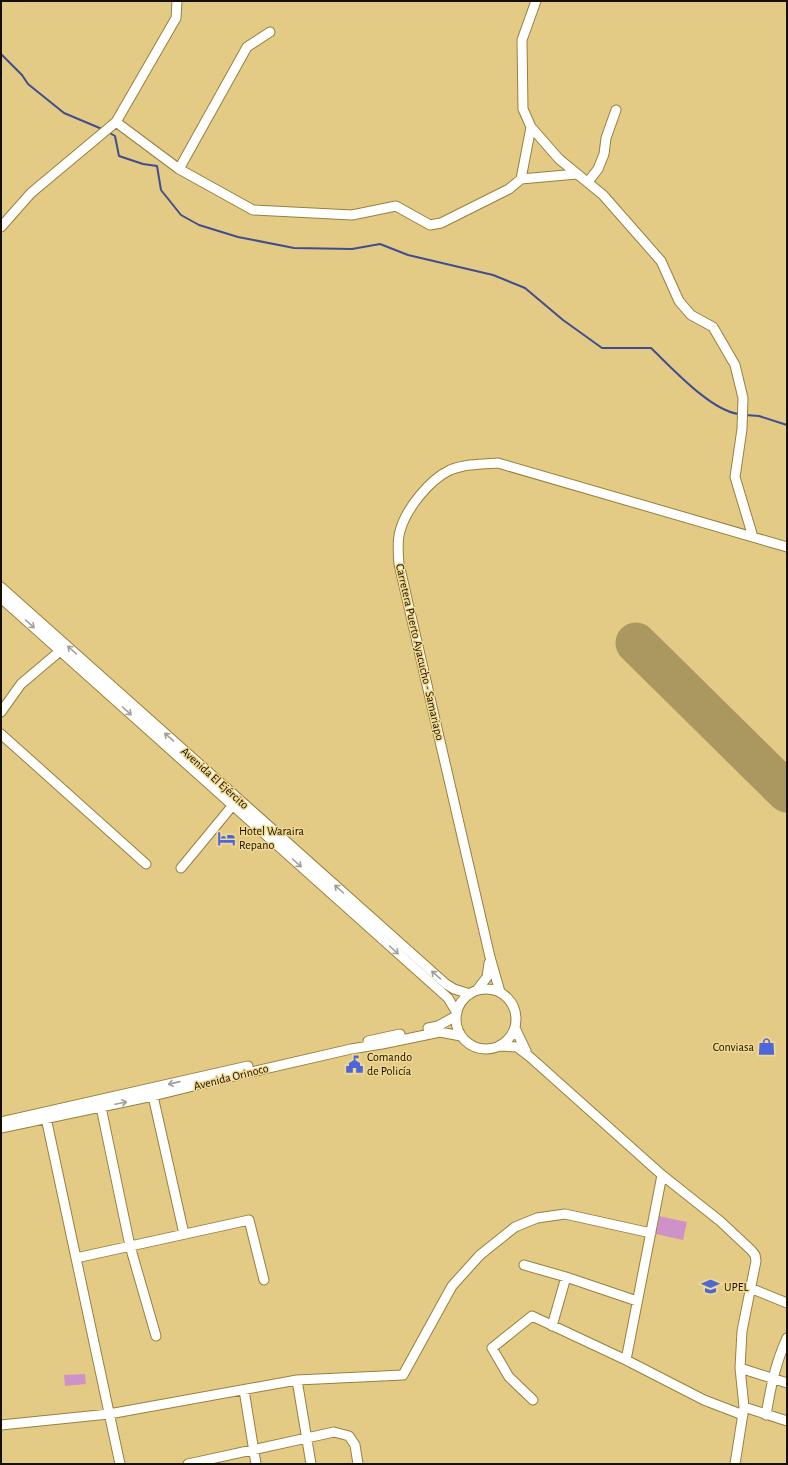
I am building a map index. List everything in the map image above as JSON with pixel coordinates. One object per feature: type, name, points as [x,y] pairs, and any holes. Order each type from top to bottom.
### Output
[{"type":"street","points":[[1,227],[31,193],[116,122],[176,18],[177,1]]},
{"type":"street","points":[[536,1],[522,40],[523,109],[531,127],[559,159],[603,195],[661,261],[679,301],[691,315],[713,327],[735,365],[743,398],[742,429],[735,477],[753,537]]},
{"type":"street","points":[[179,170],[247,47],[270,32]]},
{"type":"street","points":[[588,182],[598,169],[604,154],[606,138],[616,110]]},
{"type":"street","points":[[116,122],[179,170],[253,210],[352,215],[396,206],[430,225],[441,223],[509,189],[521,179],[577,174]]},
{"type":"street","points":[[521,179],[531,127]]},
{"type":"street","name":"Carretera Puerto Ayacucho - Samariapo","points":[[500,992],[490,958],[399,564],[398,546],[400,530],[418,497],[433,482],[450,470],[473,464],[498,463],[787,547]]},
{"type":"street","name":"Avenida El Ejército","points":[[1,587],[446,984],[454,989],[473,992]]},
{"type":"street","name":"Avenida El Ejército","points":[[1,598],[448,998],[456,1015]]},
{"type":"street","points":[[1,712],[21,684],[60,651]]},
{"type":"street","points":[[1,734],[146,864]]},
{"type":"street","points":[[181,868],[233,805]]},
{"type":"street","name":"Carretera Puerto Ayacucho - Samariapo","points":[[473,992],[487,977],[490,958]]},
{"type":"street","points":[[485,989],[500,992],[514,1007],[516,1014],[515,1028],[509,1039],[500,1046],[483,1050],[467,1043],[461,1036],[457,1027],[456,1015],[461,1002],[473,992],[485,989]]},
{"type":"street","name":"Avenida Orinoco","points":[[1,1128],[45,1115],[286,1058],[438,1026],[456,1015]]},
{"type":"street","points":[[515,1028],[521,1043],[530,1057]]},
{"type":"street","name":"Avenida Orinoco","points":[[1,1122],[101,1107],[344,1051],[440,1032],[461,1036]]},
{"type":"street","points":[[500,1046],[517,1047],[530,1057],[662,1175],[708,1211],[755,1255],[756,1261],[742,1331],[740,1368],[743,1411],[736,1464]]},
{"type":"street","points":[[153,1096],[184,1234]]},
{"type":"street","points":[[101,1107],[130,1246],[156,1336]]},
{"type":"street","points":[[45,1115],[120,1464]]},
{"type":"street","points":[[626,1360],[662,1175]]},
{"type":"street","points":[[1,1425],[109,1414],[297,1380],[403,1375],[452,1286],[480,1255],[515,1227],[537,1218],[565,1214],[651,1233]]},
{"type":"street","points":[[76,1258],[249,1220],[264,1280]]},
{"type":"street","points":[[524,1265],[566,1277],[637,1301]]},
{"type":"street","points":[[552,1326],[566,1277]]},
{"type":"street","points":[[750,1288],[787,1303]]},
{"type":"street","points":[[533,1400],[509,1377],[492,1348],[532,1316],[626,1360],[704,1400],[743,1411],[766,1415],[787,1422]]},
{"type":"street","points":[[766,1415],[772,1379],[779,1355],[787,1338]]},
{"type":"street","points":[[740,1368],[787,1383]]},
{"type":"street","points":[[297,1380],[311,1464]]},
{"type":"street","points":[[244,1390],[256,1464]]},
{"type":"street","points":[[188,1464],[334,1432],[349,1436],[355,1445],[358,1464]]},
{"type":"shaded area","points":[[659,1216],[687,1222],[683,1240],[656,1234]]},
{"type":"shaded area","points":[[85,1374],[86,1384],[65,1386],[64,1375]]},
{"type":"waterway","points":[[1,54],[22,75],[28,84],[64,113],[102,129]]},
{"type":"waterway","points":[[108,132],[115,136],[119,156],[143,164],[157,166],[161,190],[181,215],[199,225],[238,237],[294,248],[352,249],[380,244],[408,255],[493,275],[525,288],[563,320],[602,348],[651,348],[704,397],[728,411],[739,414]]},
{"type":"waterway","points":[[745,415],[759,416],[787,425]]},
{"type":"runway","points":[[636,643],[787,792]]},
{"type":"place","name":"Hotel Waraira Repano","points":[[226,838]]},
{"type":"place","name":"Conviasa","points":[[767,1047]]},
{"type":"place","name":"Comando de Policía","points":[[354,1064]]},
{"type":"place","name":"UPEL","points":[[711,1287]]}]
